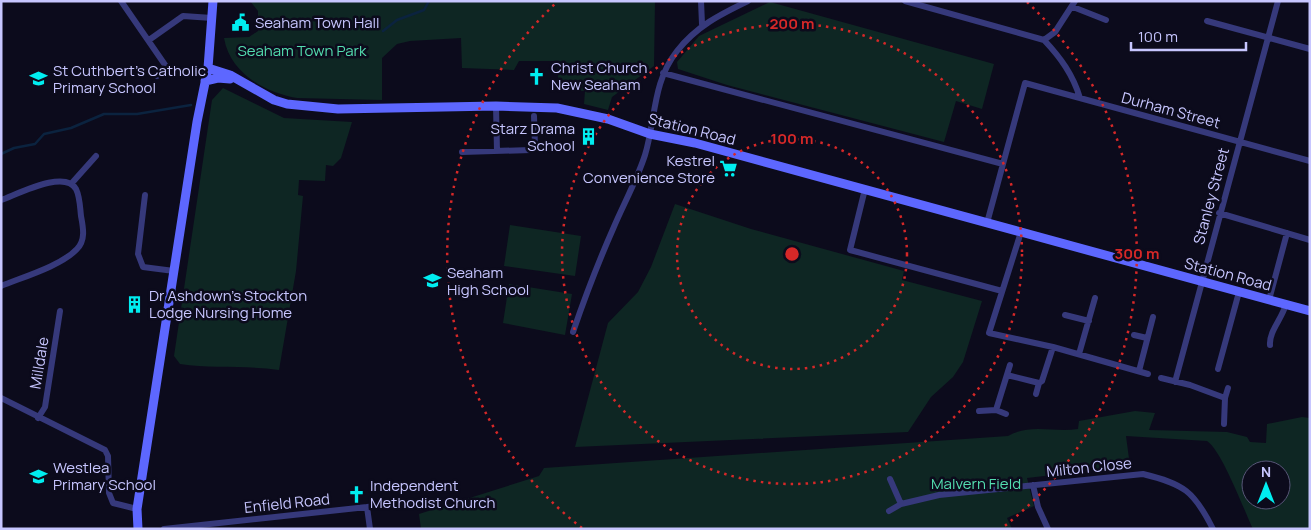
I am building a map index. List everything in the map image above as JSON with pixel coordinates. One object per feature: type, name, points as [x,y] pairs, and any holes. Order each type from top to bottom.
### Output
[{"type":"main road","points":[[138,529],[137,509],[208,68],[213,1]]},
{"type":"main road","name":"Station Road","points":[[208,68],[238,80],[274,100],[302,106],[338,109],[496,106],[542,107],[577,111],[608,119],[650,134],[695,143],[1310,311]]},
{"type":"main road","points":[[205,81],[218,78],[238,80]]},
{"type":"street","points":[[121,1],[172,74]]},
{"type":"street","points":[[701,1],[702,24]]},
{"type":"street","points":[[573,332],[594,273],[644,157],[650,134],[657,86],[663,73],[677,51],[702,24],[748,1]]},
{"type":"street","points":[[905,1],[926,4],[1044,40],[1059,56],[1075,81],[1080,98]]},
{"type":"street","name":"Stanley Street","points":[[1175,382],[1278,1]]},
{"type":"street","points":[[1044,40],[1055,32],[1074,4],[1106,20]]},
{"type":"street","points":[[149,40],[182,16],[212,18]]},
{"type":"street","points":[[1207,21],[1310,49]]},
{"type":"street","points":[[157,76],[168,68]]},
{"type":"street","points":[[663,73],[1003,164],[987,223]]},
{"type":"street","name":"Durham Street","points":[[1003,164],[1025,83],[1240,140],[1310,161]]},
{"type":"street","points":[[496,106],[497,150]]},
{"type":"street","points":[[534,116],[535,147]]},
{"type":"street","points":[[462,152],[531,150],[535,147],[560,150]]},
{"type":"street","points":[[71,184],[96,156]]},
{"type":"street","points":[[1,200],[56,180],[66,181],[76,190],[84,228],[81,245],[68,256],[1,286]]},
{"type":"street","points":[[865,189],[850,250],[1002,291]]},
{"type":"street","points":[[145,195],[138,254],[143,267],[174,272]]},
{"type":"street","points":[[1220,213],[1310,240]]},
{"type":"street","points":[[1021,232],[989,334],[1052,347],[1148,374]]},
{"type":"street","points":[[1269,300],[1287,233]]},
{"type":"street","points":[[1218,369],[1239,292]]},
{"type":"street","points":[[1079,354],[1095,298]]},
{"type":"street","points":[[1270,345],[1270,334],[1282,319],[1286,304]]},
{"type":"street","name":"Milldale","points":[[38,418],[45,407],[62,323],[60,311]]},
{"type":"street","points":[[1065,315],[1089,321]]},
{"type":"street","points":[[1139,371],[1153,317]]},
{"type":"street","points":[[1134,335],[1148,338]]},
{"type":"street","points":[[1036,394],[1039,383],[1044,378],[1052,347]]},
{"type":"street","points":[[996,410],[1010,365]]},
{"type":"street","points":[[1006,375],[1039,383]]},
{"type":"street","points":[[1161,378],[1225,398]]},
{"type":"street","points":[[1224,424],[1225,398],[1228,388]]},
{"type":"street","points":[[1,398],[105,450],[108,456],[110,498],[118,506],[137,509]]},
{"type":"street","points":[[979,411],[996,410],[1006,414]]},
{"type":"street","name":"Milton Close","points":[[889,511],[901,504],[939,495],[1143,474],[1173,481],[1194,496],[1213,529]]},
{"type":"street","points":[[890,480],[901,504]]},
{"type":"street","points":[[1033,485],[1038,506],[1048,529]]},
{"type":"street","name":"Enfield Road","points":[[164,529],[413,502]]},
{"type":"street","points":[[367,507],[370,529]]},
{"type":"green space","name":"Seaham Town Park","points":[[250,1],[655,1],[654,66],[612,97],[608,110],[584,104],[585,91],[559,90],[557,61],[519,61],[514,70],[462,68],[461,38],[410,41],[397,44],[382,58],[382,100],[297,98],[261,86],[241,71],[233,61],[224,38],[249,37],[258,31],[258,11]]},
{"type":"green space","points":[[770,2],[994,64],[982,109],[956,101],[944,142],[727,85],[678,69],[677,62],[699,36]]},
{"type":"green space","points":[[223,88],[284,118],[352,122],[341,158],[333,166],[326,165],[325,181],[299,180],[298,195],[303,196],[296,271],[279,370],[180,364],[174,356],[212,100]]},
{"type":"green space","points":[[675,204],[751,229],[904,271],[902,280],[982,301],[963,362],[953,377],[931,397],[908,432],[575,447],[608,323],[638,292],[651,267]]},
{"type":"green space","points":[[510,225],[581,236],[575,276],[504,266]]},
{"type":"green space","points":[[509,284],[572,294],[565,335],[503,323]]},
{"type":"green space","name":"Malvern Field","points":[[1135,411],[1155,413],[1149,430],[1227,432],[1247,437],[1250,442],[1266,443],[1267,424],[1302,417],[1310,418],[1310,529],[1253,529],[1245,510],[1291,510],[1291,460],[1241,460],[1241,502],[1226,468],[1207,441],[1126,436],[1130,466],[1027,478],[1034,506],[1007,518],[1012,529],[421,529],[419,514],[539,476],[544,468],[1008,436],[1017,432],[1034,429],[1078,429],[1079,421]]},
{"type":"waterway","points":[[383,31],[397,20],[424,10],[429,1]]},
{"type":"waterway","points":[[1,154],[14,148],[35,144],[44,134],[71,128],[104,114],[137,114],[191,105]]},
{"type":"place","name":"Seaham Town Hall","points":[[241,22]]},
{"type":"place","name":"Christ Church New Seaham","points":[[537,76]]},
{"type":"place","name":"St Cuthbert's Catholic Primary School","points":[[39,79]]},
{"type":"place","name":"Starz Drama School","points":[[589,137]]},
{"type":"place","name":"Kestrel Convenience Store","points":[[729,169]]},
{"type":"place","name":"Seaham High School","points":[[433,281]]},
{"type":"place","name":"Dr Ashdown's Stockton Lodge Nursing Home","points":[[135,304]]},
{"type":"place","name":"Westlea Primary School","points":[[39,476]]},
{"type":"place","name":"Independent Methodist Church","points":[[356,494]]}]
